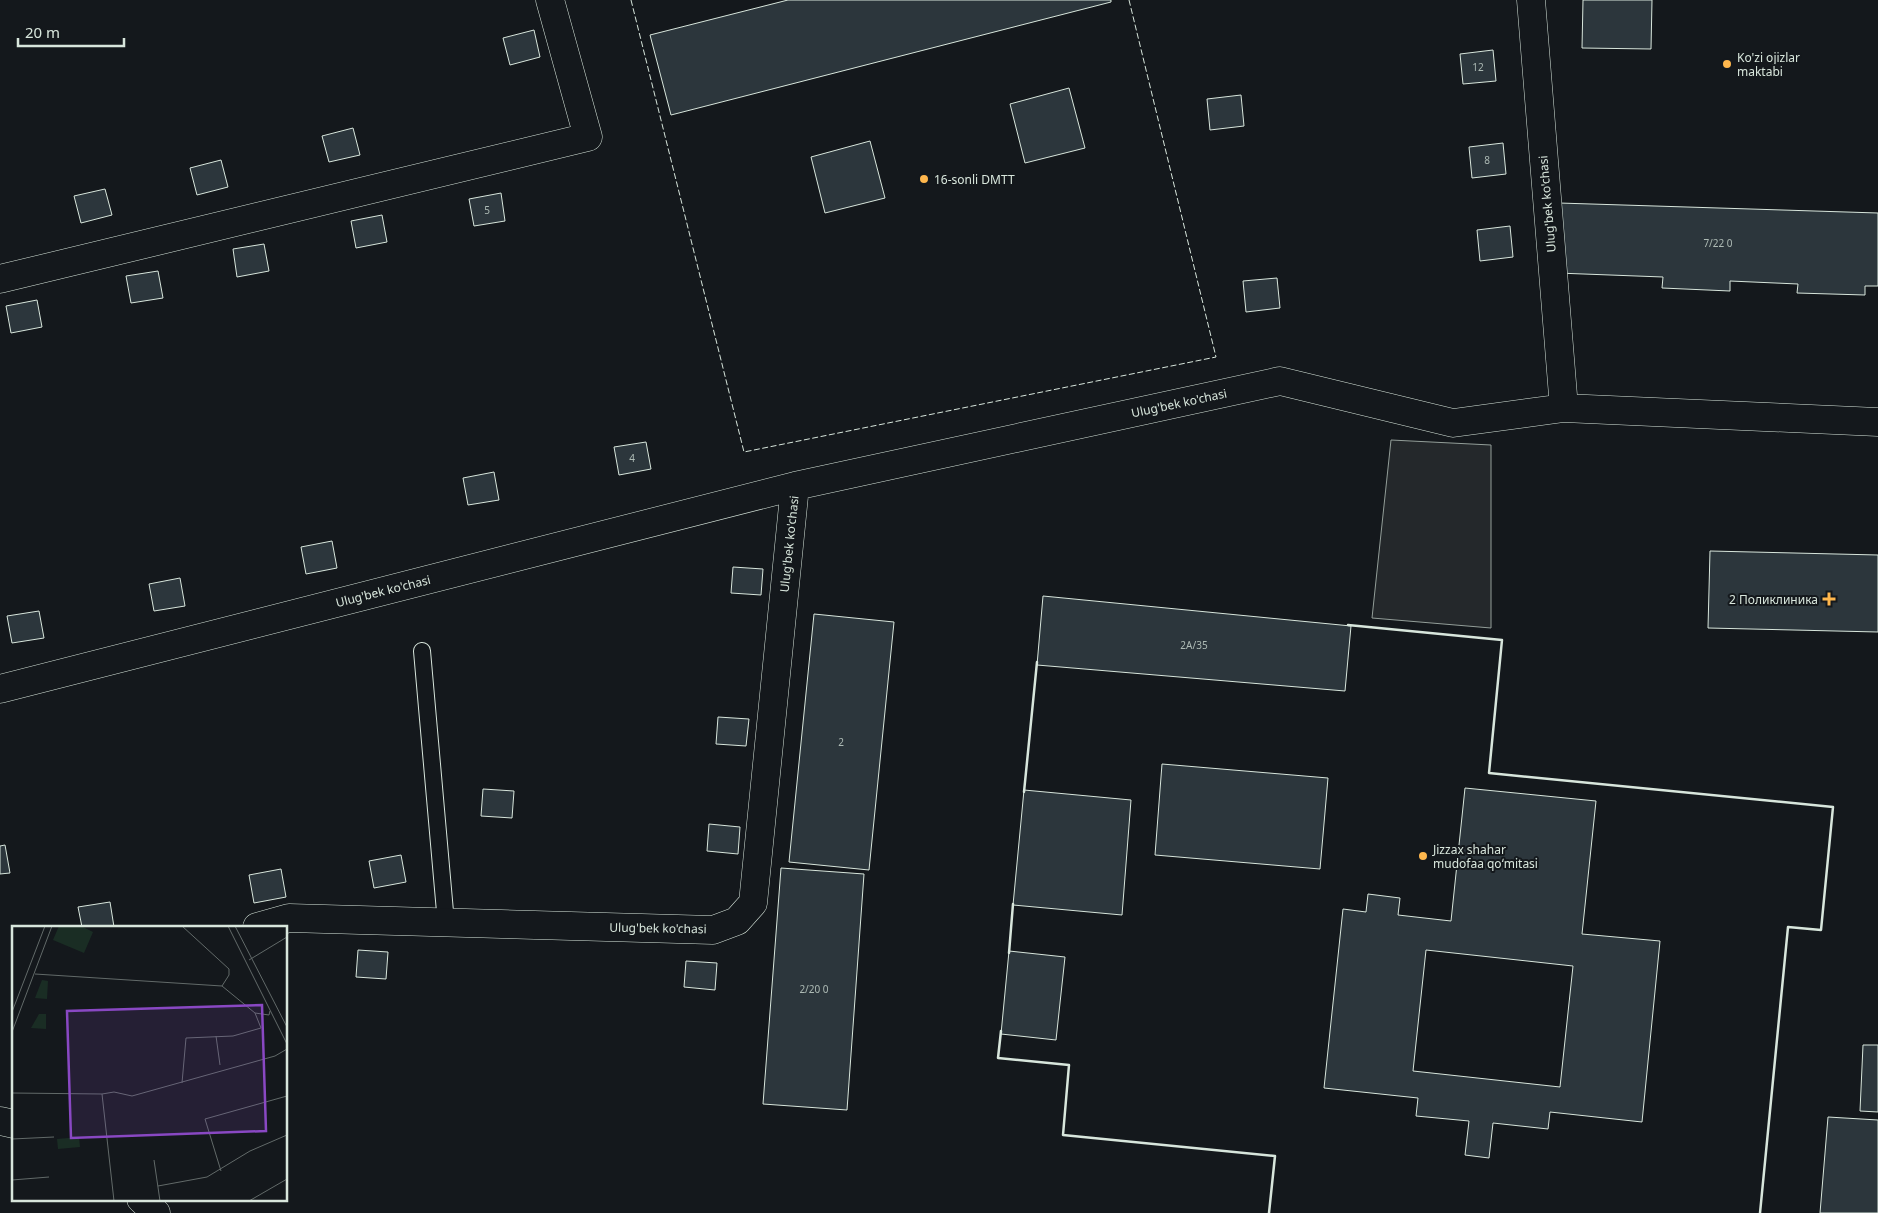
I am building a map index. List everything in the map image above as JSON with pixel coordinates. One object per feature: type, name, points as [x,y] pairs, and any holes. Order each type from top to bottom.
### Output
[{"type":"street","points":[[0,279],[588,137],[550,0]]},
{"type":"street","name":"Ulug'bek ko'chasi","points":[[1531,0],[1564,408]]},
{"type":"street","name":"Ulug'bek ko'chasi","points":[[0,689],[795,486],[1280,381],[1453,422],[1564,408],[1878,422]]},
{"type":"street","name":"Ulug'bek ko'chasi","points":[[260,926],[290,918],[713,930],[737,920],[753,904],[795,486]]},
{"type":"street","points":[[142,1200],[156,1213]]},
{"type":"lane","points":[[422,651],[446,923]]},
{"type":"shaded area","points":[[1391,440],[1491,445],[1491,628],[1372,618]]},
{"type":"building","points":[[788,0],[1111,0],[1111,2],[671,115],[650,35]]},
{"type":"building","points":[[1583,0],[1652,0],[1651,49],[1582,48]]},
{"type":"building","points":[[534,30],[540,57],[510,65],[503,38]]},
{"type":"building","points":[[1493,50],[1496,81],[1463,84],[1460,54]]},
{"type":"building","points":[[1069,88],[1085,148],[1025,163],[1010,104]]},
{"type":"building","points":[[1241,95],[1244,126],[1210,130],[1207,99]]},
{"type":"building","points":[[353,128],[360,155],[329,162],[322,136]]},
{"type":"building","points":[[870,141],[885,198],[825,213],[811,157]]},
{"type":"building","points":[[1503,143],[1506,174],[1472,178],[1469,147]]},
{"type":"building","points":[[221,160],[228,187],[197,195],[190,168]]},
{"type":"building","points":[[105,189],[112,215],[81,223],[74,196]]},
{"type":"building","points":[[501,193],[505,221],[474,226],[469,199]]},
{"type":"building","points":[[1559,203],[1878,213],[1878,286],[1865,286],[1865,295],[1797,293],[1798,284],[1730,281],[1730,291],[1662,288],[1663,277],[1557,273]]},
{"type":"building","points":[[382,215],[387,242],[356,248],[351,221]]},
{"type":"building","points":[[1510,226],[1513,257],[1480,261],[1477,230]]},
{"type":"building","points":[[264,244],[269,271],[237,277],[233,249]]},
{"type":"building","points":[[158,271],[163,298],[131,303],[126,276]]},
{"type":"building","points":[[1277,278],[1280,308],[1246,312],[1243,281]]},
{"type":"building","points":[[37,300],[42,327],[11,333],[6,306]]},
{"type":"building","points":[[646,442],[651,469],[619,475],[614,447]]},
{"type":"building","points":[[494,472],[499,500],[468,505],[463,478]]},
{"type":"building","points":[[332,541],[337,568],[306,574],[301,547]]},
{"type":"building","points":[[1710,551],[1878,555],[1878,632],[1708,628]]},
{"type":"building","points":[[733,567],[763,569],[761,595],[731,593]]},
{"type":"building","points":[[180,578],[185,606],[154,611],[149,584]]},
{"type":"building","points":[[1043,596],[1351,626],[1345,691],[1037,665]]},
{"type":"building","points":[[39,611],[44,638],[12,643],[7,616]]},
{"type":"building","points":[[814,614],[894,622],[869,870],[789,862]]},
{"type":"building","points":[[718,717],[749,719],[746,746],[716,744]]},
{"type":"building","points":[[1162,764],[1328,778],[1320,869],[1155,855]]},
{"type":"building","points":[[1465,788],[1596,801],[1582,934],[1660,941],[1642,1122],[1550,1112],[1548,1129],[1493,1123],[1489,1158],[1465,1155],[1469,1121],[1416,1116],[1418,1098],[1324,1088],[1343,909],[1366,912],[1368,894],[1400,898],[1398,915],[1451,921]],"holes":[[[1426,950],[1573,966],[1560,1087],[1413,1071]]]},
{"type":"building","points":[[483,789],[514,791],[512,818],[481,816]]},
{"type":"building","points":[[1024,790],[1131,800],[1122,915],[1013,905]]},
{"type":"building","points":[[709,824],[740,827],[738,854],[707,851]]},
{"type":"building","points":[[5,845],[10,873],[0,874],[0,846]]},
{"type":"building","points":[[401,855],[406,882],[374,888],[369,861]]},
{"type":"building","points":[[781,868],[864,874],[847,1110],[763,1104]]},
{"type":"building","points":[[281,869],[286,897],[254,903],[249,875]]},
{"type":"building","points":[[110,902],[114,926],[82,926],[78,907]]},
{"type":"building","points":[[358,950],[388,952],[386,979],[356,977]]},
{"type":"building","points":[[1009,951],[1065,957],[1056,1040],[1001,1034]]},
{"type":"building","points":[[686,961],[717,963],[715,990],[684,987]]},
{"type":"building","points":[[1863,1045],[1878,1045],[1878,1112],[1860,1111]]},
{"type":"building","points":[[1828,1117],[1878,1120],[1878,1213],[1820,1213]]},
{"type":"fence","points":[[631,0],[744,452],[1216,357],[1129,0]]},
{"type":"wall","points":[[1348,625],[1502,640],[1489,773],[1833,807],[1821,930],[1788,927],[1760,1213]]},
{"type":"wall","points":[[1024,792],[1037,662]]},
{"type":"wall","points":[[1009,953],[1013,904]]},
{"type":"wall","points":[[1001,1031],[998,1058],[1069,1065],[1063,1135],[1275,1156],[1269,1213]]},
{"type":"place","name":"Ko'zi ojizlar maktabi","points":[[1727,64]]},
{"type":"place","name":"16-sonli DMTT","points":[[924,179]]},
{"type":"place","name":"2 Поликлиника","points":[[1829,599]]},
{"type":"place","name":"Jizzax shahar mudofaa qoʻmitasi","points":[[1423,856]]}]
